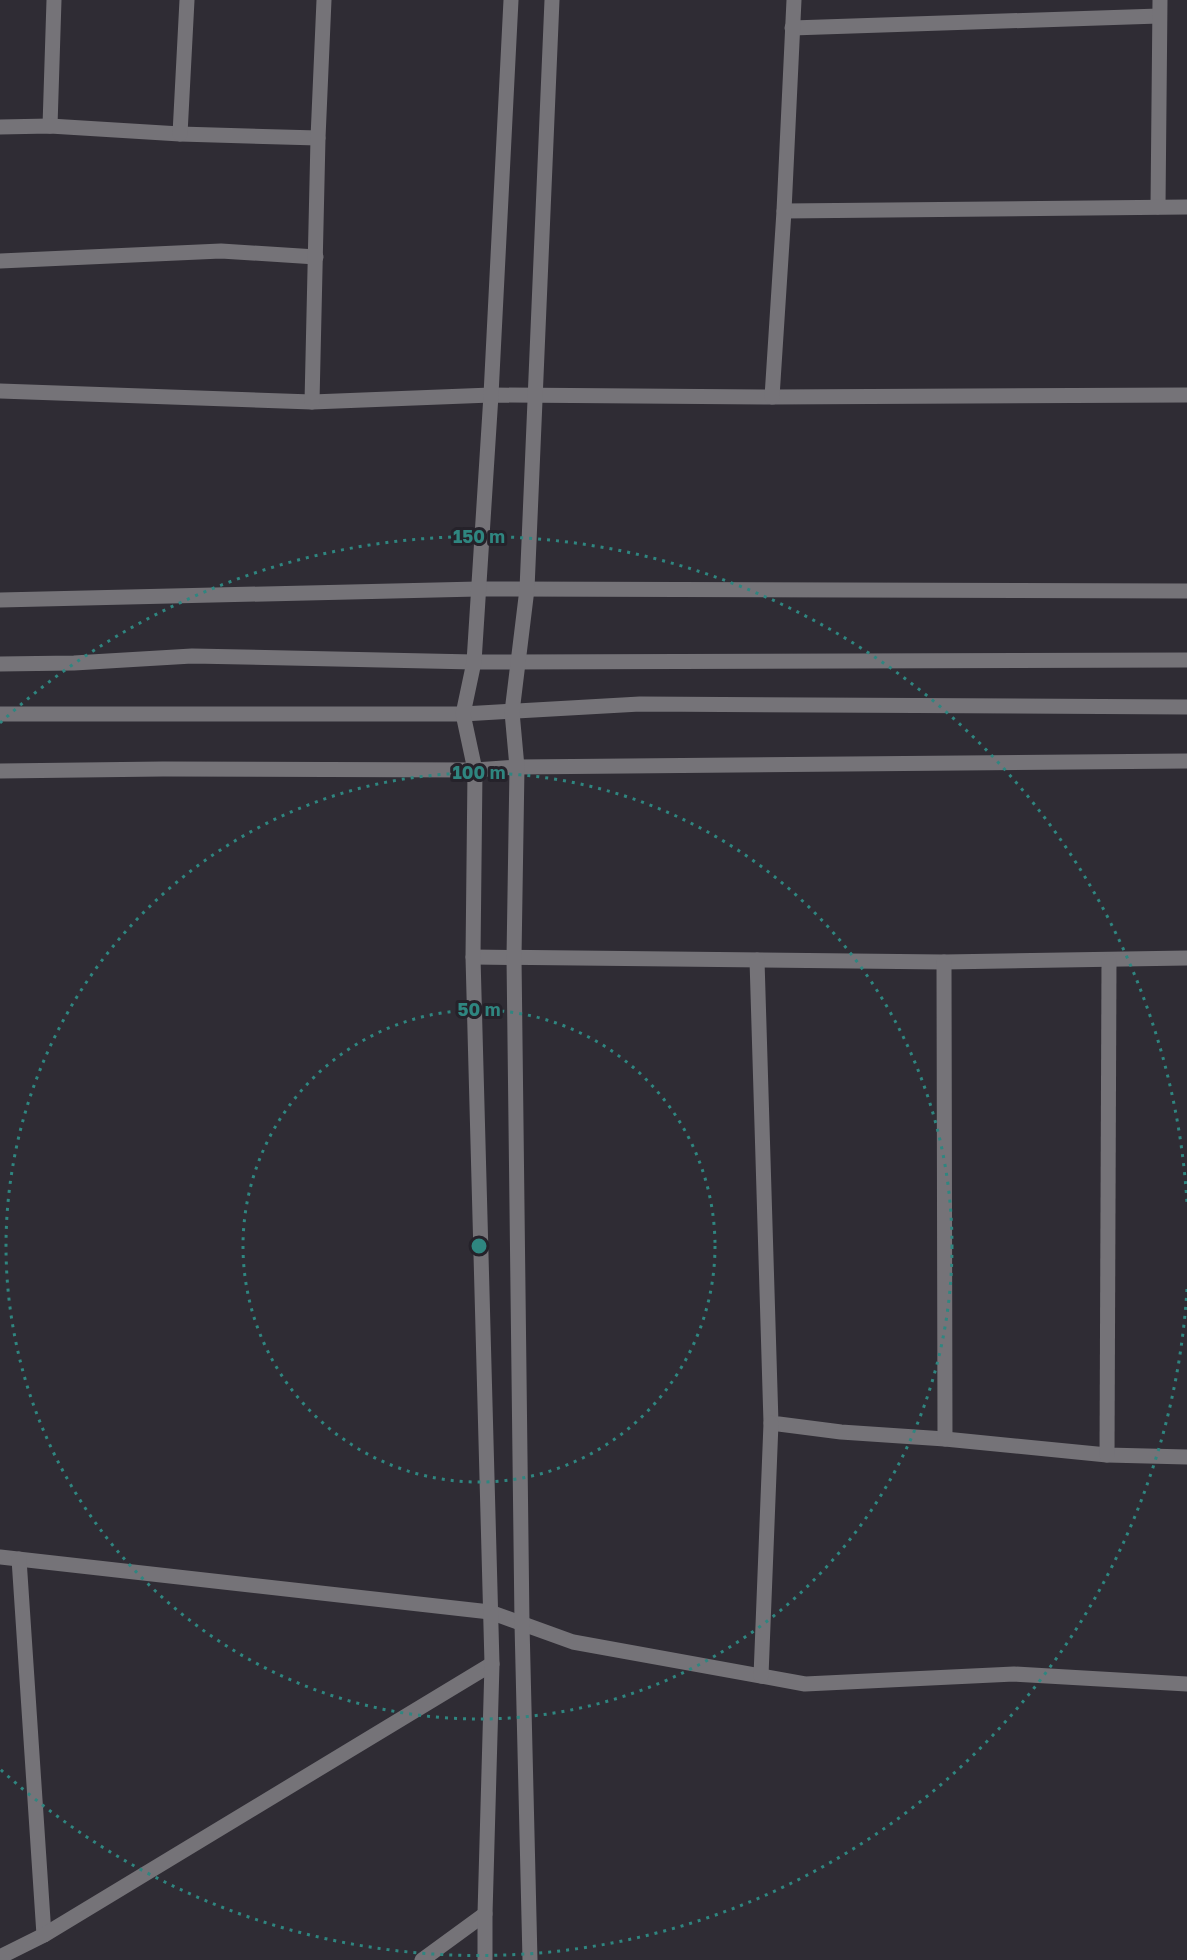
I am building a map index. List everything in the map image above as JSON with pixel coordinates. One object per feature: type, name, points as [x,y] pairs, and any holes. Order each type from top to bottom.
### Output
[{"type":"street","points":[[50,126],[54,0]]},
{"type":"street","points":[[180,134],[187,0]]},
{"type":"street","points":[[312,402],[318,138],[324,0]]},
{"type":"street","points":[[485,1960],[484,1914],[492,1664],[473,957],[475,770],[463,714],[474,662],[491,395],[511,0]]},
{"type":"street","points":[[530,1960],[522,1623],[514,957],[517,767],[512,712],[527,589],[552,0]]},
{"type":"street","points":[[772,396],[794,0]]},
{"type":"street","points":[[1158,207],[1160,0]]},
{"type":"street","points":[[792,28],[1159,16]]},
{"type":"street","points":[[0,127],[50,126],[180,134],[318,138]]},
{"type":"street","points":[[784,211],[1187,207]]},
{"type":"street","points":[[0,261],[221,251],[316,257]]},
{"type":"street","points":[[0,391],[312,402],[491,395],[1187,395]]},
{"type":"street","points":[[0,600],[478,589],[1187,591]]},
{"type":"street","points":[[0,664],[74,663],[192,656],[474,662],[1187,660]]},
{"type":"street","points":[[0,714],[463,714],[640,704],[1187,707]]},
{"type":"street","points":[[0,771],[475,770],[517,767],[1187,761]]},
{"type":"street","points":[[473,957],[944,962],[1187,958]]},
{"type":"street","points":[[757,960],[771,1423],[761,1676]]},
{"type":"street","points":[[1107,1455],[1109,961]]},
{"type":"street","points":[[944,962],[945,1440]]},
{"type":"street","points":[[771,1423],[841,1432],[1107,1455],[1187,1457]]},
{"type":"street","points":[[0,1557],[490,1612],[573,1642],[805,1684],[1014,1674],[1187,1684]]},
{"type":"street","points":[[19,1559],[44,1935]]},
{"type":"street","points":[[0,1957],[44,1935],[492,1664]]},
{"type":"street","points":[[422,1960],[484,1914]]}]
